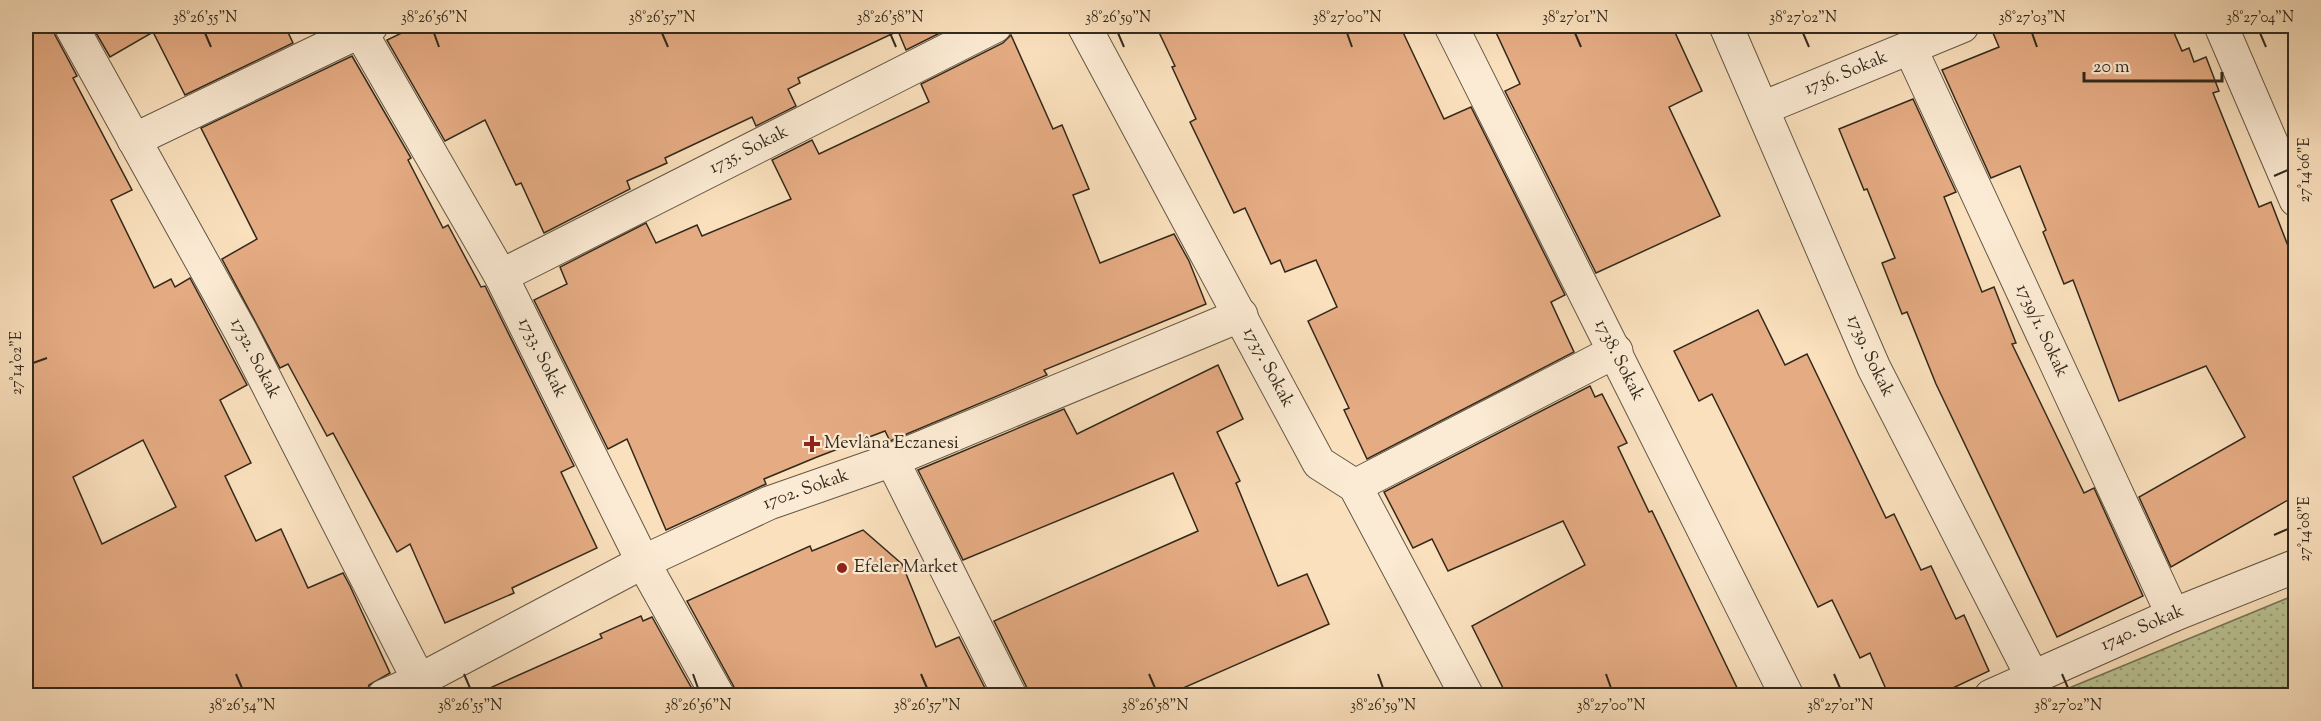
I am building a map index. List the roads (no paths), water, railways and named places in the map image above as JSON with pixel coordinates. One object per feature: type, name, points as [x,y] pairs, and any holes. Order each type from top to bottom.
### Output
[{"type":"street","name":"1732. Sokak","points":[[71,26],[242,332],[423,688]]},
{"type":"street","name":"1735. Sokak","points":[[501,276],[995,26]]},
{"type":"street","name":"1737. Sokak","points":[[1084,26],[1319,463],[1355,486],[1467,696]]},
{"type":"street","name":"1738. Sokak","points":[[1451,26],[1616,351],[1787,696]]},
{"type":"street","name":"1739. Sokak","points":[[1726,26],[1874,368],[2033,678]]},
{"type":"street","name":"1736. Sokak","points":[[1763,108],[1962,26]]},
{"type":"street","points":[[2220,26],[2295,200]]},
{"type":"street","points":[[134,140],[362,27]]},
{"type":"street","name":"1733. Sokak","points":[[362,27],[501,276],[643,562],[717,696]]},
{"type":"street","name":"1739/1. Sokak","points":[[1910,48],[2174,615]]},
{"type":"street","name":"1702. Sokak","points":[[384,696],[423,688],[643,562],[769,503],[892,460],[1241,315]]},
{"type":"street","points":[[1355,486],[1616,351]]},
{"type":"street","points":[[892,460],[1010,696]]},
{"type":"street","name":"1740. Sokak","points":[[1991,696],[2174,615],[2295,566]]},
{"type":"place","name":"Mevlâna Eczanesi","points":[[812,444]]},
{"type":"place","name":"Efeler Market","points":[[842,568]]}]
